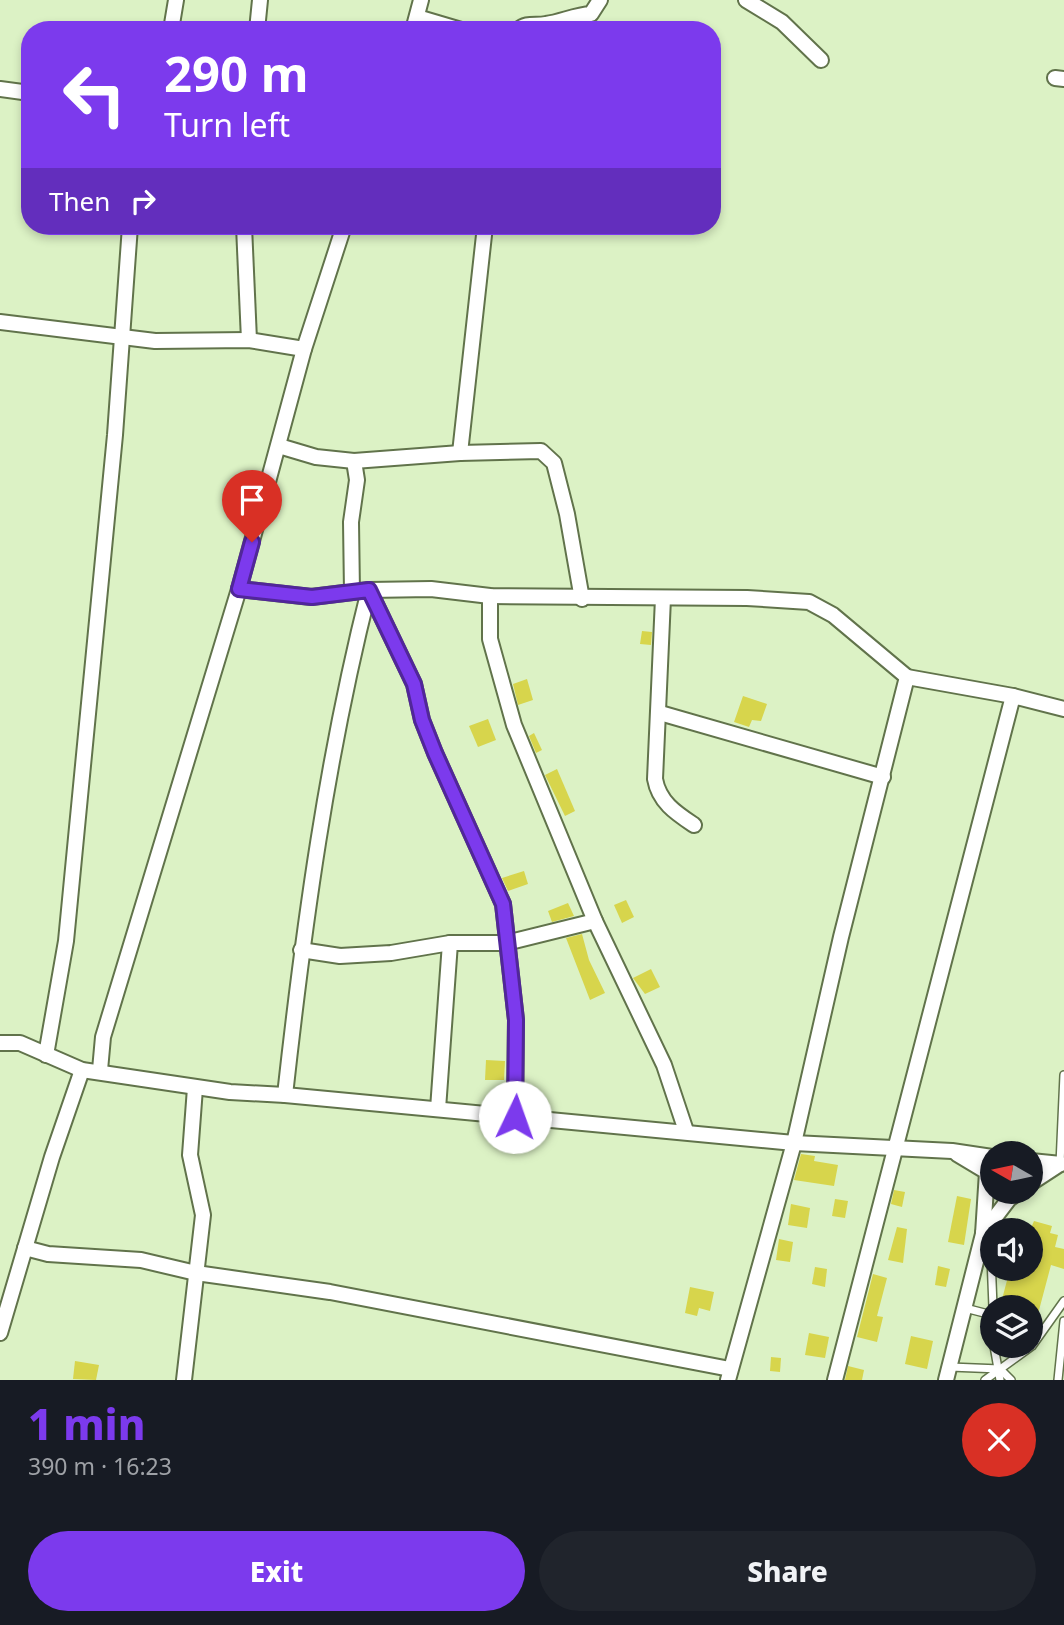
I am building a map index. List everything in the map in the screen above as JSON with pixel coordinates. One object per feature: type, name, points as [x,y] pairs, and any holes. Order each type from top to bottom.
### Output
[{"type":"street","points":[[172,21],[176,0]]},
{"type":"street","points":[[258,21],[260,0]]},
{"type":"street","points":[[416,21],[421,0]]},
{"type":"street","points":[[550,21],[591,13],[600,0]]},
{"type":"street","points":[[746,0],[782,22],[821,60]]},
{"type":"street","points":[[0,89],[21,92]]},
{"type":"street","points":[[46,1055],[66,941],[115,435],[129,235]]},
{"type":"street","points":[[244,235],[249,340]]},
{"type":"street","points":[[100,1070],[103,1037],[239,589],[304,349],[341,235]]},
{"type":"street","points":[[460,453],[484,235]]},
{"type":"street","points":[[0,321],[155,341],[249,340],[304,349]]},
{"type":"street","points":[[279,446],[317,457],[354,461],[526,449],[541,451],[554,463],[567,514],[582,599]]},
{"type":"street","points":[[352,592],[351,522],[357,480],[354,461]]},
{"type":"street","points":[[239,589],[312,597],[369,590],[431,589],[490,596],[582,599],[747,598],[808,603],[833,615],[907,677],[1013,696],[1064,709]]},
{"type":"street","points":[[369,590],[414,684],[422,720],[435,753],[503,904],[516,1034],[515,1117]]},
{"type":"street","points":[[285,1095],[301,950],[343,694],[369,590]]},
{"type":"street","points":[[490,596],[490,639],[514,724],[595,921],[664,1065],[687,1131]]},
{"type":"street","points":[[663,598],[655,779],[657,792],[675,812],[694,825]]},
{"type":"street","points":[[25,1248],[48,1254],[141,1260],[196,1273],[330,1292],[729,1375],[794,1143],[841,937],[907,677]]},
{"type":"street","points":[[835,1380],[1013,696]]},
{"type":"street","points":[[660,713],[883,776]]},
{"type":"street","points":[[301,950],[340,956],[391,953],[450,943],[506,943],[595,921]]},
{"type":"street","points":[[438,1109],[450,943]]},
{"type":"street","points":[[0,1043],[20,1043],[82,1070],[100,1070],[194,1088],[687,1131],[794,1143],[952,1151],[980,1155]]},
{"type":"street","points":[[0,1334],[82,1070]]},
{"type":"street","points":[[184,1380],[203,1215],[190,1155],[194,1088]]},
{"type":"street","points":[[952,1151],[987,1172],[984,1218]]},
{"type":"street","points":[[1043,1162],[1062,1164]]},
{"type":"street","points":[[1043,1176],[1062,1164]]},
{"type":"street","points":[[948,1374],[980,1246]]},
{"type":"street","points":[[0,1282],[16,1279]]},
{"type":"lane","points":[[1062,1164],[1064,1075]]},
{"type":"lane","points":[[985,1380],[1032,1346],[1064,1301]]},
{"type":"lane","points":[[965,1308],[980,1312]]},
{"type":"lane","points":[[1058,1380],[1064,1321]]},
{"type":"lane","points":[[997,1358],[1000,1380]]},
{"type":"lane","points":[[948,1374],[1000,1369]]},
{"type":"lane","points":[[1000,1369],[1011,1380]]},
{"type":"building","points":[[642,631],[652,632],[651,645],[640,644]]},
{"type":"building","points":[[527,679],[533,700],[518,705],[513,684]]},
{"type":"building","points":[[743,696],[767,704],[761,721],[752,720],[749,727],[734,722]]},
{"type":"building","points":[[488,719],[496,740],[478,747],[469,726]]},
{"type":"building","points":[[534,733],[542,750],[536,753],[529,736]]},
{"type":"building","points":[[557,769],[575,811],[565,816],[545,775]]},
{"type":"building","points":[[524,871],[528,884],[508,891],[502,878]]},
{"type":"building","points":[[626,900],[634,917],[622,923],[614,905]]},
{"type":"building","points":[[568,903],[574,916],[552,922],[548,911]]},
{"type":"building","points":[[582,934],[589,960],[605,993],[590,1000],[566,938]]},
{"type":"building","points":[[651,969],[660,987],[645,994],[633,978]]},
{"type":"building","points":[[486,1060],[505,1061],[504,1080],[485,1080]]},
{"type":"building","points":[[801,1154],[815,1156],[814,1161],[838,1165],[834,1186],[794,1180]]},
{"type":"building","points":[[894,1190],[905,1192],[902,1207],[891,1204]]},
{"type":"building","points":[[957,1196],[971,1199],[964,1245],[948,1242]]},
{"type":"building","points":[[835,1199],[848,1201],[845,1218],[832,1216]]},
{"type":"building","points":[[791,1204],[810,1208],[807,1228],[788,1225]]},
{"type":"building","points":[[1043,1224],[1052,1226],[1050,1233],[1058,1235],[1055,1247],[1064,1249],[1064,1269],[1051,1265],[1043,1295],[1003,1295],[1007,1281],[1043,1281]]},
{"type":"building","points":[[897,1227],[907,1229],[903,1263],[888,1260]]},
{"type":"building","points":[[779,1239],[793,1242],[790,1262],[776,1260]]},
{"type":"building","points":[[938,1266],[950,1269],[946,1287],[935,1285]]},
{"type":"building","points":[[815,1267],[827,1269],[825,1287],[812,1284]]},
{"type":"building","points":[[873,1274],[887,1278],[877,1316],[883,1317],[877,1342],[857,1337]]},
{"type":"building","points":[[690,1287],[714,1292],[710,1311],[699,1308],[697,1316],[685,1313]]},
{"type":"building","points":[[809,1333],[829,1337],[825,1358],[805,1355]]},
{"type":"building","points":[[911,1336],[933,1341],[927,1369],[905,1364]]},
{"type":"building","points":[[771,1357],[781,1358],[780,1372],[770,1371]]},
{"type":"building","points":[[75,1361],[99,1365],[96,1380],[73,1379]]},
{"type":"building","points":[[848,1366],[864,1370],[862,1380],[845,1380]]},
{"type":"route","points":[[252,542],[239,589],[312,597],[369,590],[414,684],[422,720],[435,753],[503,904],[509,980],[516,1020],[515,1117]]}]
